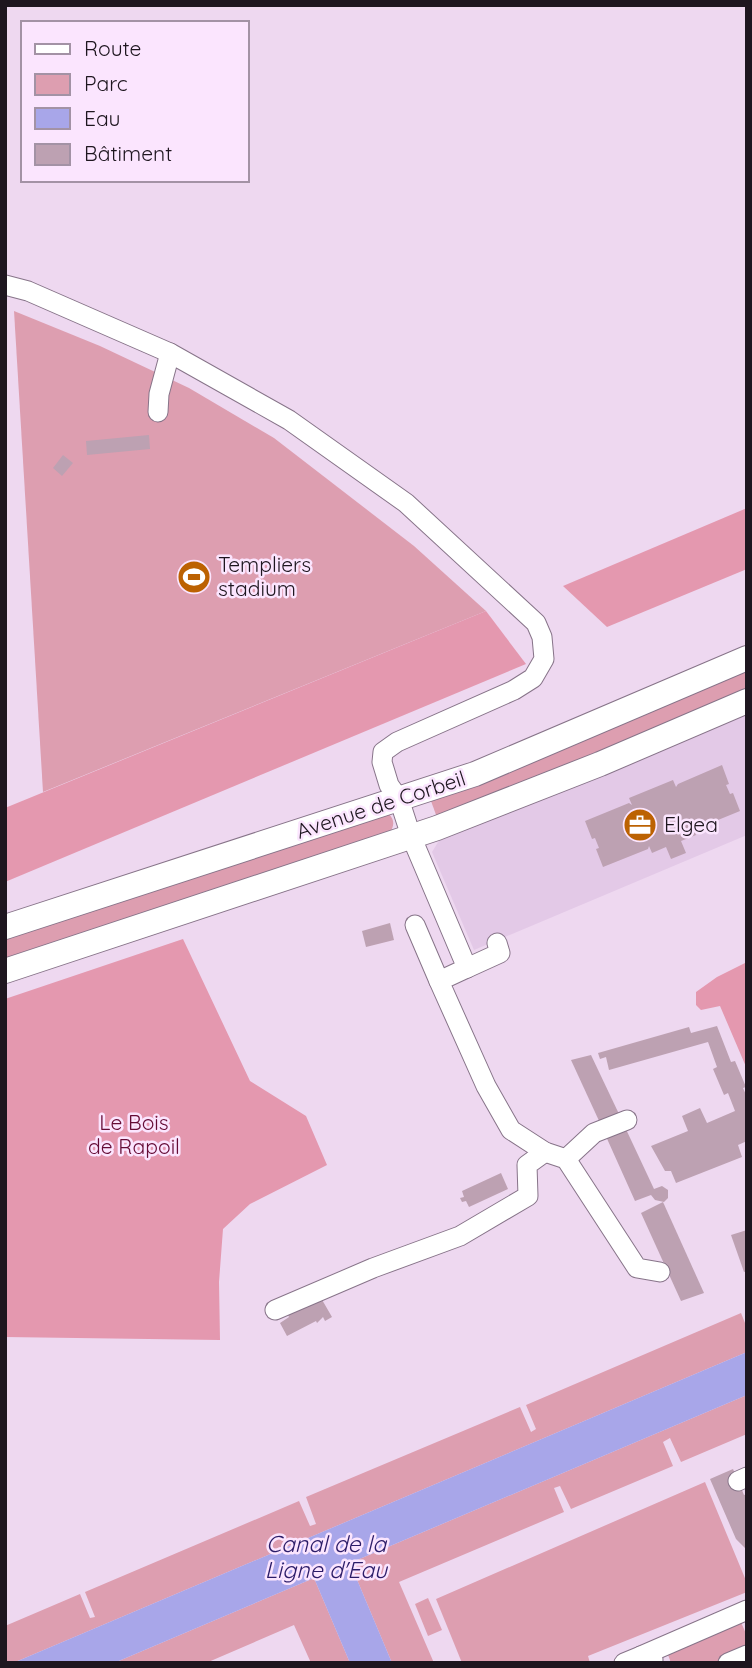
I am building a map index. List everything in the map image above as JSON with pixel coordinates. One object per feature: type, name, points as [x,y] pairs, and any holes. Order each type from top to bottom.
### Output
[{"type":"main road","name":"Avenue de Corbeil","points":[[5,927],[475,774],[747,658]]},
{"type":"main road","name":"Avenue de Corbeil","points":[[5,971],[411,836],[588,769],[747,701]]},
{"type":"street","points":[[5,285],[28,291],[170,353],[289,420],[406,503],[536,623],[542,637],[544,659],[533,678],[514,690],[397,742],[383,752],[382,762],[389,785],[400,799],[411,836],[467,968]]},
{"type":"street","points":[[158,412],[159,394],[170,353]]},
{"type":"street","points":[[415,925],[486,1086],[511,1130],[545,1152],[566,1159],[637,1268],[660,1272]]},
{"type":"street","points":[[439,981],[500,953],[497,943]]},
{"type":"street","points":[[566,1159],[594,1133],[627,1120]]},
{"type":"street","points":[[275,1310],[373,1268],[460,1237],[528,1196],[527,1165],[545,1152]]},
{"type":"street","points":[[640,1661],[747,1610]]},
{"type":"street","points":[[728,1663],[747,1656]]},
{"type":"shaded area","points":[[747,707],[747,835],[474,950],[432,852],[443,834]]},
{"type":"green space","points":[[14,311],[100,346],[189,388],[274,438],[414,546],[486,611],[43,792]]},
{"type":"green space","points":[[747,508],[747,569],[607,627],[563,586]]},
{"type":"green space","points":[[486,611],[526,664],[5,882],[5,808]]},
{"type":"green space","points":[[747,665],[747,697],[439,823],[431,801]]},
{"type":"green space","points":[[389,814],[393,823],[390,833],[5,964],[5,935]]},
{"type":"green space","name":"Le Bois de Rapoil","points":[[183,939],[250,1081],[306,1116],[327,1165],[250,1204],[223,1229],[219,1282],[220,1340],[5,1337],[5,999]]},
{"type":"green space","points":[[747,962],[747,1069],[720,1006],[701,1010],[696,1005],[696,992],[717,977]]},
{"type":"green space","points":[[741,1313],[747,1328],[747,1352],[13,1663],[5,1663],[5,1626],[80,1594],[90,1618],[95,1617],[85,1592],[299,1501],[310,1526],[316,1524],[306,1497],[520,1407],[531,1432],[536,1429],[526,1405]]},
{"type":"green space","points":[[747,1395],[747,1434],[681,1462],[670,1438],[663,1442],[673,1466],[571,1509],[560,1486],[554,1488],[564,1512],[399,1582],[434,1663],[392,1663],[350,1563]]},
{"type":"green space","points":[[705,1482],[747,1583],[747,1592],[588,1656],[590,1663],[462,1663],[436,1599]]},
{"type":"green space","points":[[314,1578],[350,1663],[311,1663],[294,1625],[206,1663],[114,1663]]},
{"type":"green space","points":[[428,1598],[442,1630],[428,1636],[415,1604]]},
{"type":"green space","points":[[740,1620],[747,1636],[747,1649],[713,1663],[671,1663],[667,1652]]},
{"type":"water","name":"Canal de la Ligne d'Eau","points":[[747,1352],[747,1395],[350,1563],[392,1663],[350,1663],[314,1578],[114,1663],[13,1663]]},
{"type":"building","points":[[149,435],[150,449],[87,455],[86,441]]},
{"type":"building","points":[[63,455],[73,463],[62,476],[53,468]]},
{"type":"building","points":[[722,765],[729,784],[726,785],[730,794],[733,793],[740,811],[696,829],[693,827],[696,835],[681,841],[686,853],[671,859],[666,847],[652,853],[649,846],[648,849],[603,867],[596,849],[599,848],[585,821],[629,803],[632,805],[629,798],[673,780],[676,787]]},
{"type":"building","points":[[390,923],[394,940],[366,947],[362,931]]},
{"type":"building","points":[[717,1026],[731,1062],[735,1061],[746,1087],[743,1088],[747,1097],[747,1141],[738,1145],[742,1157],[676,1183],[671,1171],[665,1171],[651,1146],[688,1131],[682,1116],[700,1108],[707,1123],[735,1111],[728,1093],[724,1095],[713,1069],[717,1067],[708,1042],[609,1070],[606,1057],[600,1059],[598,1053],[689,1027],[691,1033]]},
{"type":"building","points":[[591,1055],[619,1114],[600,1123],[571,1060]]},
{"type":"building","points":[[624,1125],[654,1189],[662,1186],[668,1190],[668,1198],[664,1202],[655,1200],[651,1195],[635,1201],[604,1132]]},
{"type":"building","points":[[501,1173],[508,1189],[469,1207],[466,1201],[462,1202],[462,1191]]},
{"type":"building","points":[[663,1202],[704,1293],[681,1301],[641,1213]]},
{"type":"building","points":[[747,1230],[747,1271],[744,1272],[731,1235]]},
{"type":"building","points":[[321,1298],[332,1317],[325,1321],[323,1317],[317,1323],[316,1321],[287,1336],[280,1323],[289,1317],[288,1315]]},
{"type":"building","points":[[733,1469],[744,1495],[747,1494],[747,1550],[736,1539],[710,1479]]},
{"type":"place","name":"Templiers stadium","points":[[194,577]]},
{"type":"place","name":"Elgea","points":[[640,825]]}]
